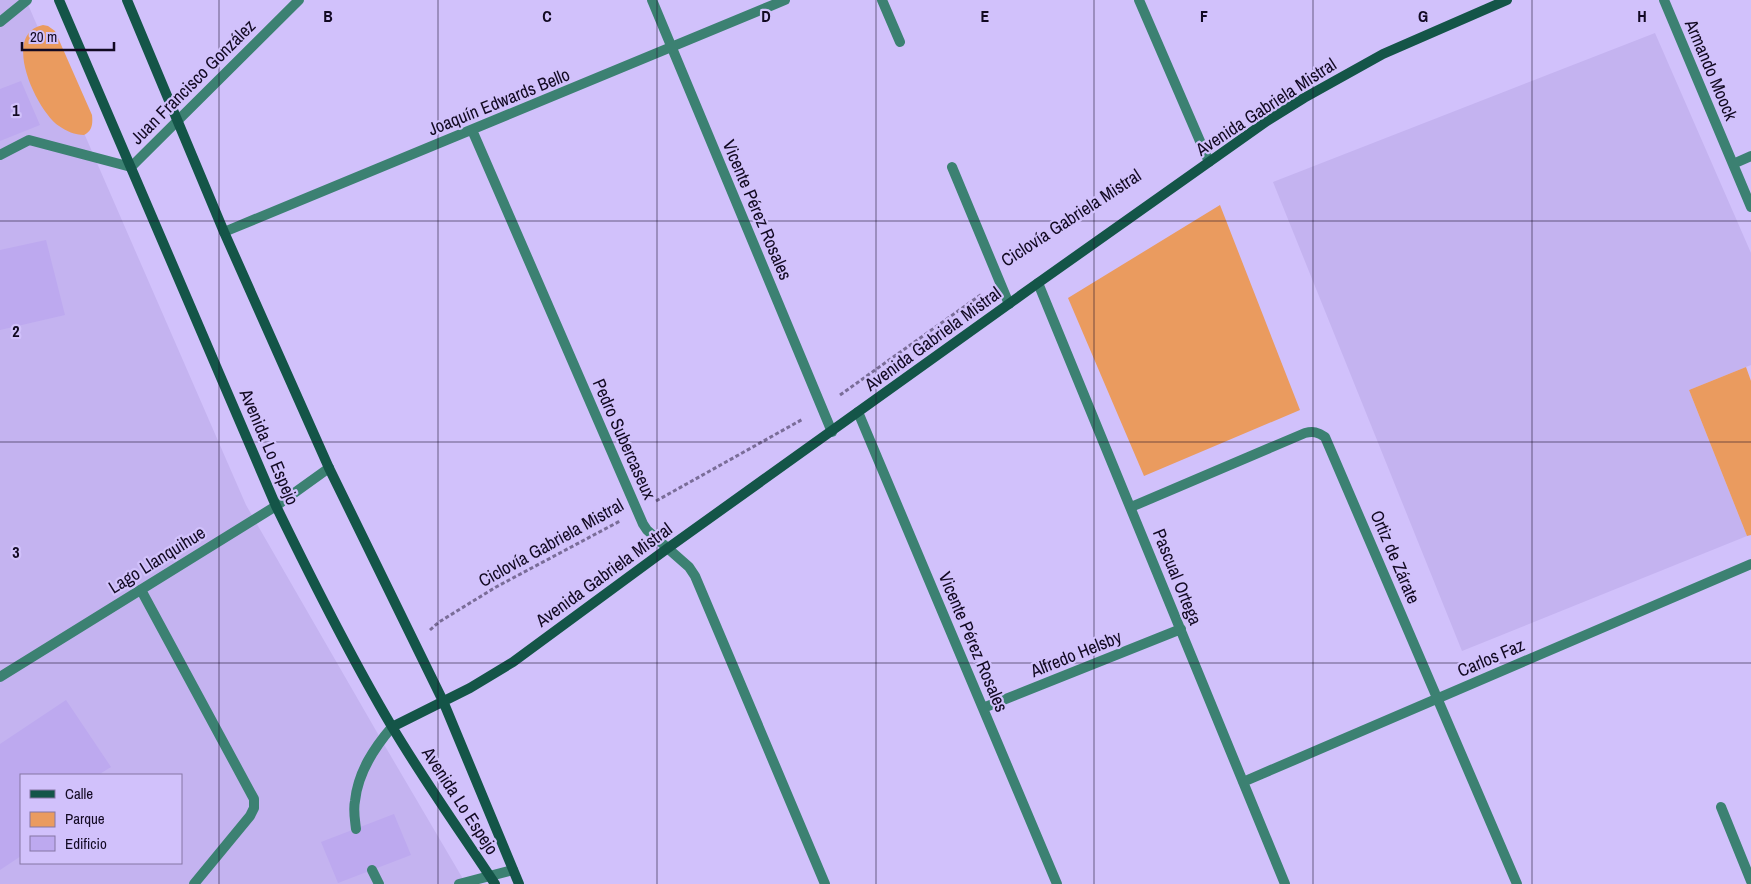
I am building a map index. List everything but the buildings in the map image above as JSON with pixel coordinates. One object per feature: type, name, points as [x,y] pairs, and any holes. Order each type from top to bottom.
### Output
[{"type":"main road","name":"Avenida Lo Espejo","points":[[59,0],[276,506],[317,590],[392,727],[493,880]]},
{"type":"main road","name":"Avenida Lo Espejo","points":[[126,0],[224,232],[329,468],[443,701],[519,884]]},
{"type":"main road","name":"Avenida Gabriela Mistral","points":[[392,727],[470,688],[513,662],[668,548],[1267,121],[1343,75],[1383,54],[1507,0]]},
{"type":"street","points":[[0,22],[27,0]]},
{"type":"street","name":"Juan Francisco González","points":[[131,167],[299,0]]},
{"type":"street","name":"Vicente Pérez Rosales","points":[[652,0],[832,432]]},
{"type":"street","name":"Joaquín Edwards Bello","points":[[224,232],[785,0]]},
{"type":"street","points":[[882,0],[900,42]]},
{"type":"street","points":[[1139,0],[1209,162]]},
{"type":"street","name":"Armando Moock","points":[[1664,0],[1751,207]]},
{"type":"street","name":"Pedro Subercaseux","points":[[472,130],[647,530],[689,567],[695,576],[825,884]]},
{"type":"street","points":[[0,155],[29,140],[131,167]]},
{"type":"street","points":[[1733,164],[1751,156]]},
{"type":"street","points":[[952,167],[1009,304]]},
{"type":"street","name":"Pascual Ortega","points":[[1038,283],[1286,884]]},
{"type":"street","name":"Vicente Pérez Rosales","points":[[858,412],[1057,884]]},
{"type":"street","name":"Ortiz de Zárate","points":[[1131,507],[1305,433],[1318,432],[1325,437],[1517,884]]},
{"type":"street","name":"Lago Llanquihue","points":[[0,677],[276,506],[329,468]]},
{"type":"street","name":"Carlos Faz","points":[[1243,782],[1751,564]]},
{"type":"street","points":[[141,590],[254,799],[254,808],[250,816],[194,884]]},
{"type":"street","name":"Alfredo Helsby","points":[[983,708],[1181,630]]},
{"type":"street","points":[[356,829],[354,801],[362,774],[375,748],[392,727]]},
{"type":"street","points":[[1721,807],[1751,881]]},
{"type":"street","points":[[372,870],[379,884]]},
{"type":"street","points":[[459,884],[493,880],[513,870]]},
{"type":"path","name":"Ciclovía Gabriela Mistral","points":[[414,643],[439,622],[496,587],[638,511],[822,408],[1000,281]]},
{"type":"shaded area","points":[[0,0],[26,0],[246,505],[466,884],[0,884]]},
{"type":"shaded area","points":[[1655,33],[1751,253],[1751,365],[1689,390],[1747,536],[1462,651],[1273,182]]},
{"type":"green space","points":[[43,25],[55,31],[92,115],[91,127],[84,135],[65,130],[59,126],[50,118],[33,90],[23,57],[24,42],[30,31]]},
{"type":"green space","points":[[1220,205],[1300,410],[1144,476],[1068,298]]},
{"type":"green space","points":[[1746,367],[1751,381],[1751,535],[1747,536],[1689,390]]}]
